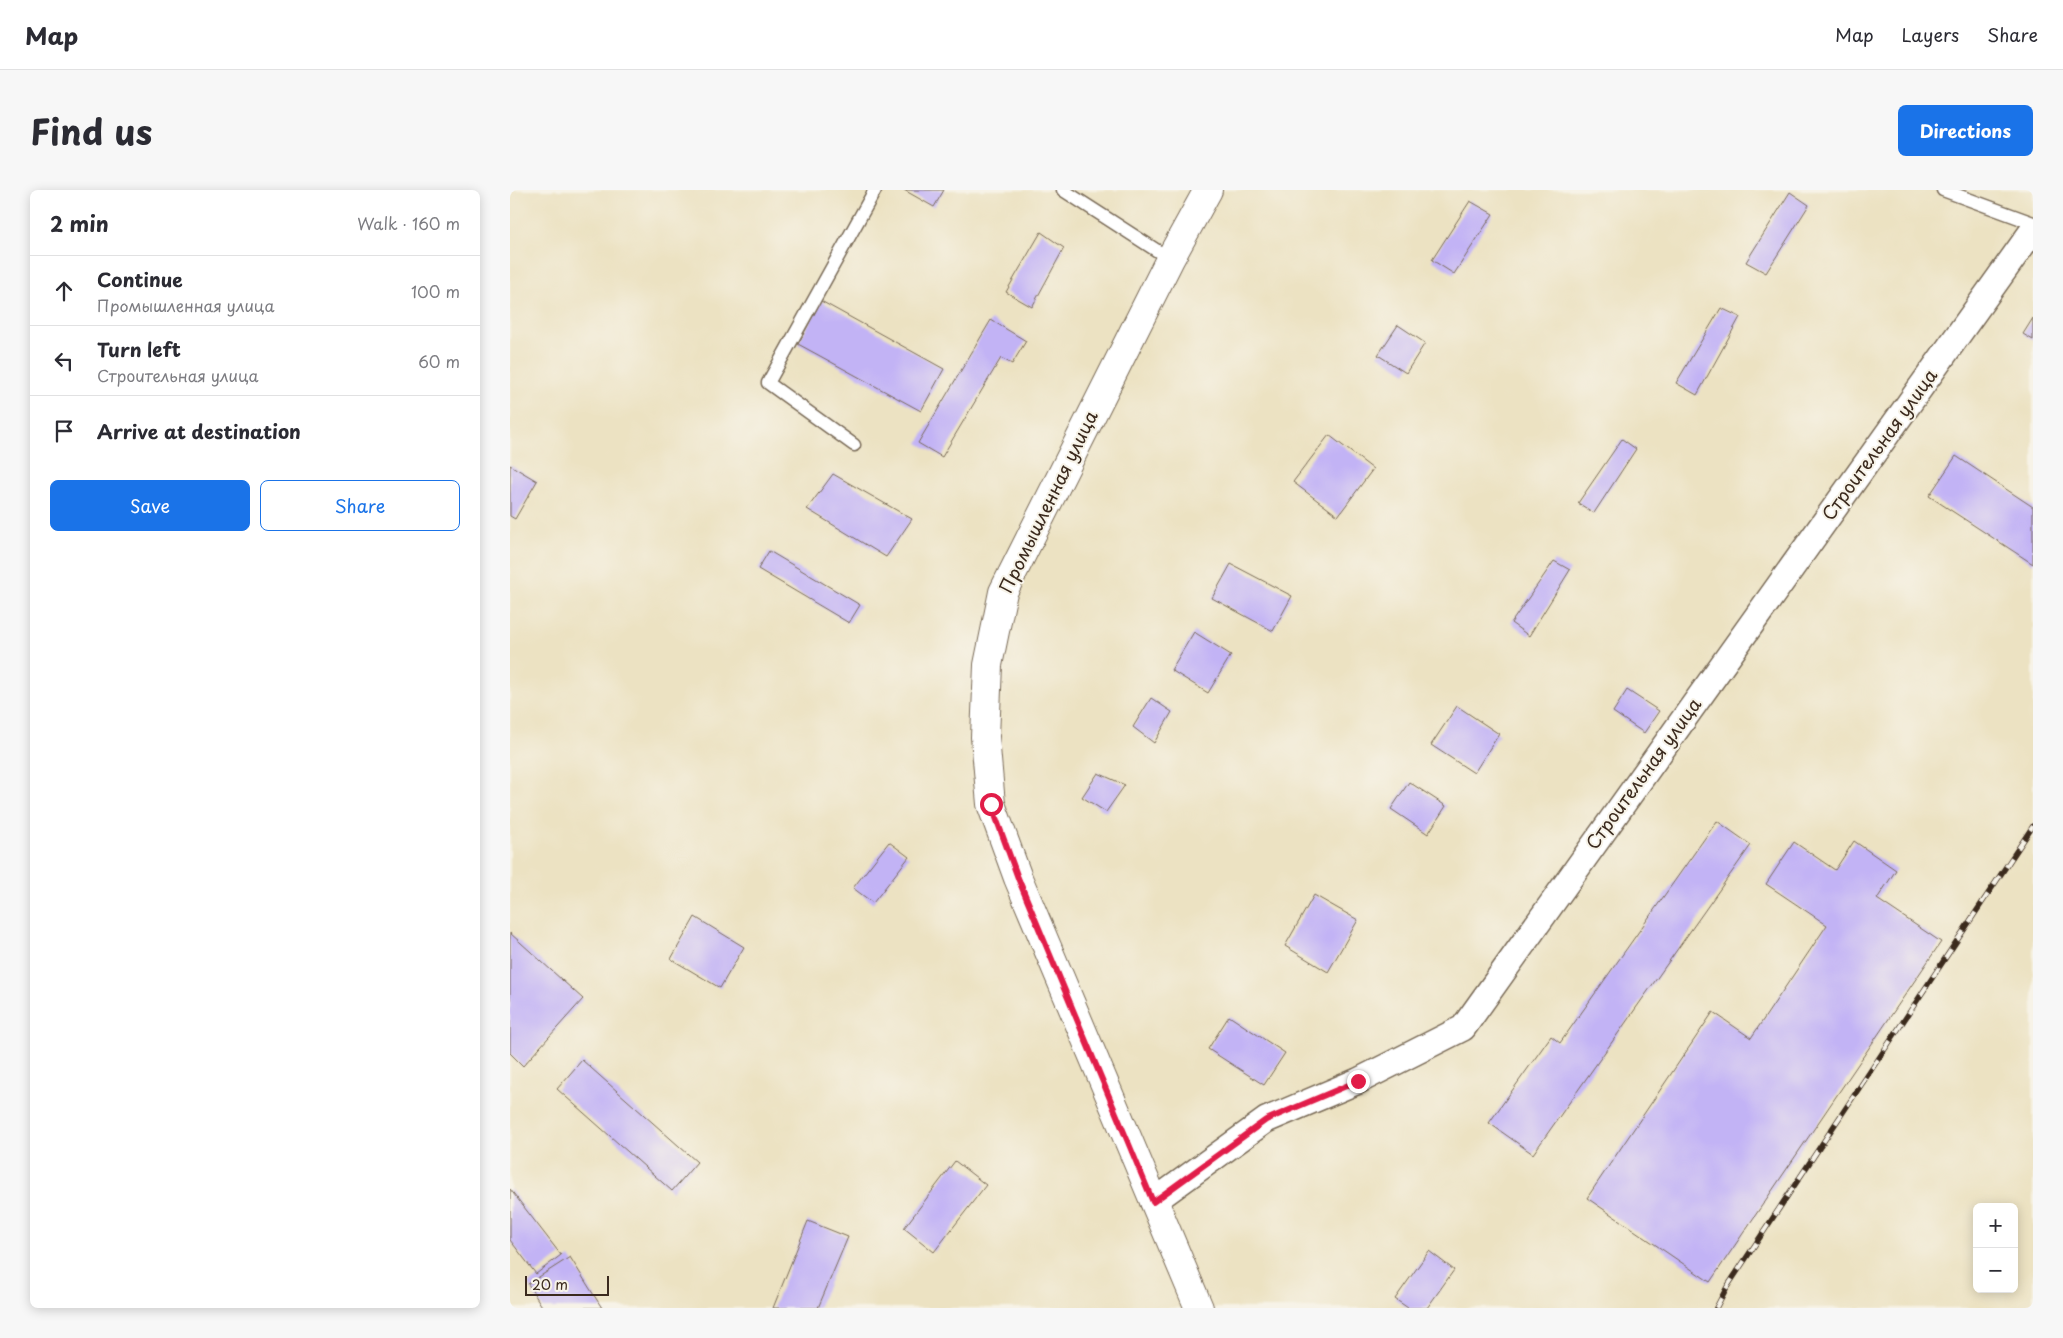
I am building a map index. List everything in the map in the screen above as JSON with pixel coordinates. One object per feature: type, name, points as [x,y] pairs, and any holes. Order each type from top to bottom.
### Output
[{"type":"main road","name":"Промышленная улица","points":[[1199,1308],[1018,878],[991,804],[985,737],[988,665],[1003,592],[1170,258],[1208,190]]},
{"type":"street","name":"Строительная улица","points":[[1153,1202],[1266,1120],[1358,1081],[1463,1028],[2033,230]]},
{"type":"lane","points":[[854,445],[768,384],[875,190]]},
{"type":"lane","points":[[1063,190],[1170,258]]},
{"type":"lane","points":[[1943,190],[2033,223]]},
{"type":"building","points":[[904,190],[944,190],[934,207]]},
{"type":"building","points":[[1790,192],[1809,205],[1766,273],[1746,262]]},
{"type":"building","points":[[1470,201],[1493,214],[1454,274],[1432,260]]},
{"type":"building","points":[[1041,232],[1064,248],[1032,307],[1006,292]]},
{"type":"building","points":[[821,301],[944,369],[921,411],[798,344]]},
{"type":"building","points":[[1721,308],[1740,317],[1697,395],[1676,383]]},
{"type":"building","points":[[2033,318],[2033,340],[2023,334]]},
{"type":"building","points":[[991,320],[1026,341],[1012,364],[1001,358],[942,457],[918,443]]},
{"type":"building","points":[[1398,325],[1425,343],[1406,373],[1378,355]]},
{"type":"building","points":[[1329,435],[1373,469],[1338,516],[1293,482]]},
{"type":"building","points":[[1622,439],[1636,449],[1594,513],[1578,503]]},
{"type":"building","points":[[1956,456],[2033,507],[2033,564],[1929,496]]},
{"type":"building","points":[[510,465],[537,481],[515,519],[510,516]]},
{"type":"building","points":[[833,474],[912,519],[886,557],[807,509]]},
{"type":"building","points":[[769,551],[860,605],[849,623],[758,569]]},
{"type":"building","points":[[1554,561],[1570,570],[1529,636],[1511,623]]},
{"type":"building","points":[[1231,564],[1292,596],[1273,631],[1212,598]]},
{"type":"building","points":[[1194,632],[1231,655],[1208,693],[1171,670]]},
{"type":"building","points":[[1627,690],[1659,711],[1644,733],[1613,712]]},
{"type":"building","points":[[1151,698],[1172,712],[1154,743],[1133,727]]},
{"type":"building","points":[[1457,706],[1499,734],[1474,773],[1431,745]]},
{"type":"building","points":[[1098,773],[1125,785],[1106,812],[1082,797]]},
{"type":"building","points":[[1409,782],[1446,806],[1428,834],[1391,809]]},
{"type":"building","points":[[1717,821],[1751,845],[1533,1154],[1489,1123],[1551,1036],[1560,1043]]},
{"type":"building","points":[[1854,841],[1896,870],[1877,899],[1941,942],[1710,1282],[1587,1198],[1713,1012],[1751,1038],[1827,925],[1766,884],[1794,842],[1835,870]]},
{"type":"building","points":[[889,842],[909,857],[873,903],[853,888]]},
{"type":"building","points":[[1314,895],[1358,920],[1328,972],[1285,946]]},
{"type":"building","points":[[695,917],[744,947],[720,988],[671,959]]},
{"type":"building","points":[[510,933],[583,999],[523,1066],[510,1053]]},
{"type":"building","points":[[1229,1016],[1285,1053],[1264,1085],[1208,1049]]},
{"type":"building","points":[[582,1060],[697,1162],[672,1191],[557,1089]]},
{"type":"building","points":[[955,1161],[986,1185],[934,1252],[904,1228]]},
{"type":"building","points":[[510,1189],[561,1255],[536,1274],[510,1240]]},
{"type":"building","points":[[808,1221],[848,1237],[818,1308],[773,1308]]},
{"type":"building","points":[[1429,1251],[1454,1270],[1427,1308],[1408,1308],[1395,1299]]},
{"type":"building","points":[[570,1257],[602,1308],[543,1308],[528,1284]]},
{"type":"railway","points":[[1716,1308],[1727,1287],[2033,826]]},
{"type":"route","points":[[991,804],[1018,878],[1153,1202],[1266,1120],[1358,1081]]}]
